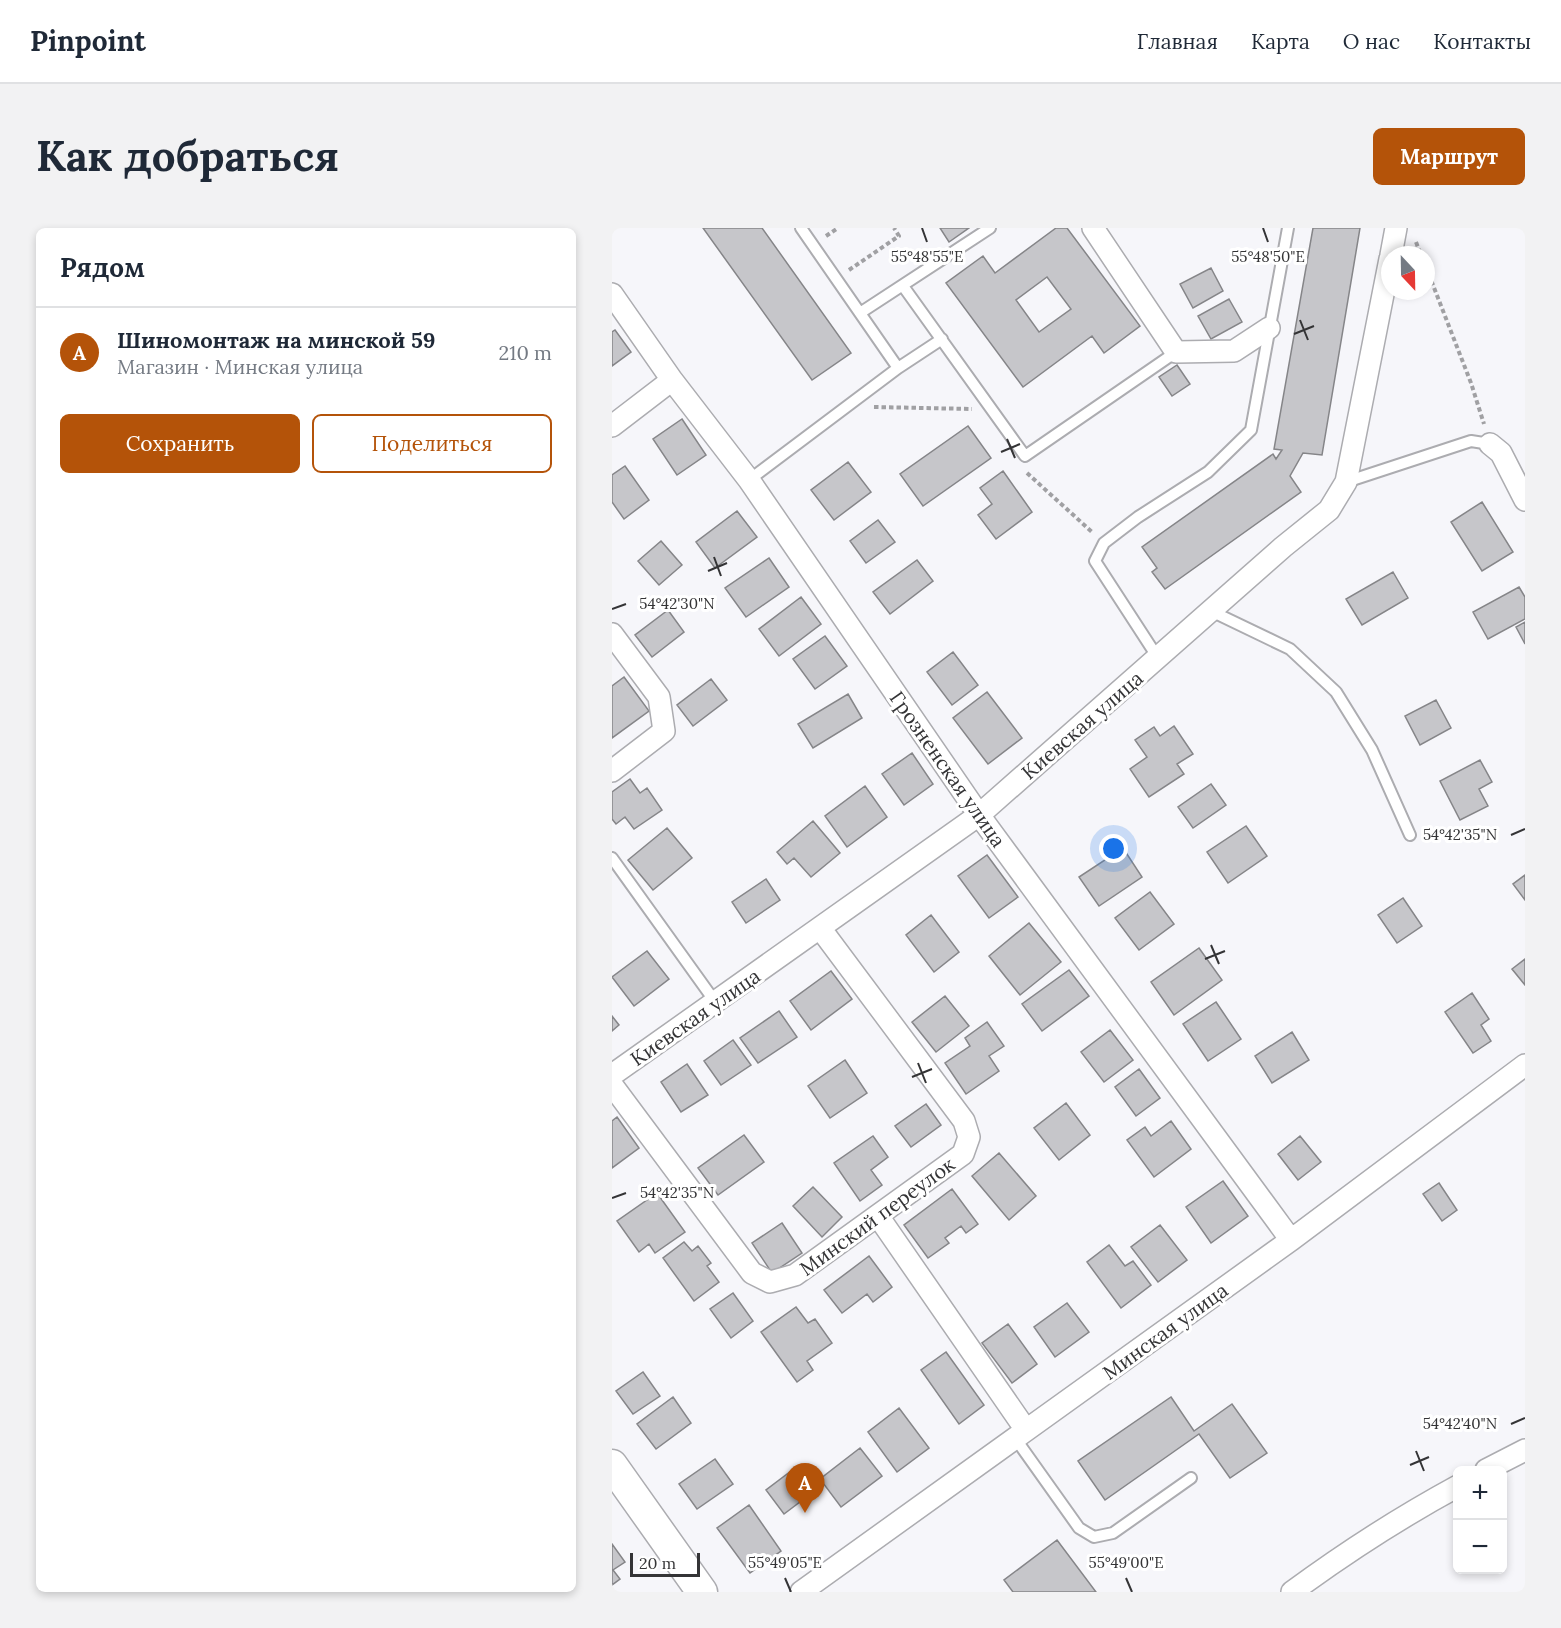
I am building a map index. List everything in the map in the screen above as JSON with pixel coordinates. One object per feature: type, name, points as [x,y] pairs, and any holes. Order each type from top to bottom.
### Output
[{"type":"main road","points":[[612,1465],[702,1592]]},
{"type":"street","points":[[1093,228],[1176,352],[1234,351],[1269,328]]},
{"type":"street","name":"Киевская улица","points":[[1392,246],[1396,228]]},
{"type":"street","name":"Грозненская улица","points":[[612,294],[672,380],[749,480],[979,815],[1291,1240]]},
{"type":"street","name":"Киевская улица","points":[[612,1075],[979,815],[1283,547],[1329,510],[1346,482],[1382,300]]},
{"type":"street","points":[[612,426],[672,380]]},
{"type":"street","points":[[1490,444],[1501,453],[1525,500]]},
{"type":"street","points":[[612,634],[659,697],[664,731],[612,771]]},
{"type":"street","name":"Минский переулок","points":[[612,1085],[752,1273],[770,1282],[795,1275],[963,1154],[969,1137],[964,1121],[820,928]]},
{"type":"street","name":"Минская улица","points":[[801,1592],[1291,1240],[1525,1065]]},
{"type":"street","points":[[878,1216],[1021,1434]]},
{"type":"street","points":[[1494,1466],[1525,1450]]},
{"type":"street","points":[[1292,1592],[1351,1549],[1409,1512],[1453,1489]]},
{"type":"lane","points":[[801,228],[898,368]]},
{"type":"lane","points":[[860,313],[990,228]]},
{"type":"lane","points":[[1158,658],[1095,561],[1104,543],[1138,517],[1208,472],[1251,430],[1288,228]]},
{"type":"lane","points":[[903,286],[1025,456],[1176,352]]},
{"type":"lane","points":[[749,480],[898,368],[942,339]]},
{"type":"lane","points":[[1346,482],[1471,441],[1490,444]]},
{"type":"lane","points":[[1211,611],[1290,650],[1336,692],[1372,750],[1410,835]]},
{"type":"lane","points":[[612,858],[716,1003]]},
{"type":"lane","points":[[1021,1434],[1079,1528],[1094,1538],[1113,1533],[1191,1478]]},
{"type":"path","points":[[836,278],[899,236],[894,228]]},
{"type":"path","points":[[1435,290],[1471,383],[1490,444]]},
{"type":"path","points":[[846,407],[975,410]]},
{"type":"path","points":[[1019,466],[1104,543]]},
{"type":"building","points":[[703,228],[762,228],[851,353],[812,380]]},
{"type":"building","points":[[940,228],[969,228],[949,242]]},
{"type":"building","points":[[1056,228],[1067,228],[1140,326],[1104,353],[1092,336],[1023,387],[946,283],[983,256],[995,273]],"holes":[[[1047,277],[1071,309],[1039,332],[1016,300]]]},
{"type":"building","points":[[1313,228],[1360,228],[1322,455],[1303,453],[1290,476],[1301,492],[1165,589],[1152,572],[1157,568],[1142,547],[1273,454],[1276,459],[1282,450],[1274,449]]},
{"type":"building","points":[[1211,268],[1223,291],[1193,308],[1180,284]]},
{"type":"building","points":[[1229,299],[1242,322],[1211,339],[1198,316]]},
{"type":"building","points":[[615,330],[631,352],[612,366],[612,332]]},
{"type":"building","points":[[1177,365],[1190,384],[1172,396],[1159,377]]},
{"type":"building","points":[[682,419],[706,455],[677,475],[653,439]]},
{"type":"building","points":[[968,426],[991,458],[923,506],[900,474]]},
{"type":"building","points":[[848,462],[871,492],[834,520],[811,490]]},
{"type":"building","points":[[625,466],[649,500],[624,519],[612,502],[612,475]]},
{"type":"building","points":[[1003,471],[1032,512],[996,539],[978,515],[992,504],[980,488]]},
{"type":"building","points":[[1482,502],[1513,552],[1482,571],[1451,522]]},
{"type":"building","points":[[737,511],[757,537],[715,568],[696,542]]},
{"type":"building","points":[[878,520],[895,542],[866,563],[850,541]]},
{"type":"building","points":[[661,541],[682,565],[659,585],[638,561]]},
{"type":"building","points":[[769,558],[789,587],[746,617],[725,588]]},
{"type":"building","points":[[917,560],[933,581],[890,614],[873,592]]},
{"type":"building","points":[[1393,572],[1408,598],[1362,625],[1346,599]]},
{"type":"building","points":[[1519,587],[1525,597],[1525,619],[1488,639],[1473,612]]},
{"type":"building","points":[[801,597],[821,624],[779,656],[759,629]]},
{"type":"building","points":[[668,610],[684,632],[652,657],[635,635]]},
{"type":"building","points":[[1525,622],[1525,644],[1516,627]]},
{"type":"building","points":[[825,636],[847,666],[815,689],[793,659]]},
{"type":"building","points":[[953,652],[978,685],[952,705],[927,672]]},
{"type":"building","points":[[624,677],[649,711],[612,738],[612,686]]},
{"type":"building","points":[[711,679],[727,700],[693,726],[677,705]]},
{"type":"building","points":[[987,692],[1022,738],[988,764],[953,718]]},
{"type":"building","points":[[848,694],[862,718],[813,748],[798,724]]},
{"type":"building","points":[[1436,700],[1451,728],[1420,745],[1405,716]]},
{"type":"building","points":[[1174,726],[1193,754],[1177,764],[1184,774],[1149,797],[1130,769],[1147,757],[1135,740],[1154,727],[1160,736]]},
{"type":"building","points":[[912,753],[933,784],[904,805],[882,774]]},
{"type":"building","points":[[1480,760],[1492,782],[1479,789],[1488,806],[1460,820],[1440,781]]},
{"type":"building","points":[[630,779],[640,793],[647,788],[662,810],[634,829],[625,817],[616,824],[612,819],[612,792]]},
{"type":"building","points":[[1211,784],[1226,805],[1193,828],[1178,807]]},
{"type":"building","points":[[865,786],[887,817],[847,847],[825,816]]},
{"type":"building","points":[[813,821],[840,853],[811,877],[794,858],[787,864],[777,852]]},
{"type":"building","points":[[1246,826],[1267,856],[1228,883],[1207,852]]},
{"type":"building","points":[[667,828],[692,858],[653,890],[628,860]]},
{"type":"building","points":[[1123,848],[1142,877],[1099,906],[1079,877]]},
{"type":"building","points":[[987,855],[1018,897],[989,918],[958,876]]},
{"type":"building","points":[[1525,875],[1525,900],[1513,884]]},
{"type":"building","points":[[766,879],[780,900],[746,923],[732,902]]},
{"type":"building","points":[[1150,892],[1174,924],[1139,950],[1115,918]]},
{"type":"building","points":[[1403,898],[1422,926],[1397,943],[1378,915]]},
{"type":"building","points":[[931,915],[959,952],[934,972],[906,935]]},
{"type":"building","points":[[1029,923],[1061,962],[1020,995],[989,956]]},
{"type":"building","points":[[1199,948],[1222,980],[1174,1015],[1151,982]]},
{"type":"building","points":[[647,951],[669,979],[634,1006],[612,977]]},
{"type":"building","points":[[1525,959],[1525,985],[1512,969]]},
{"type":"building","points":[[1069,970],[1089,996],[1042,1031],[1022,1004]]},
{"type":"building","points":[[831,971],[852,999],[811,1030],[790,1001]]},
{"type":"building","points":[[1472,993],[1489,1019],[1481,1025],[1491,1041],[1473,1053],[1445,1012]]},
{"type":"building","points":[[945,996],[969,1026],[936,1052],[912,1022]]},
{"type":"building","points":[[1216,1002],[1241,1039],[1208,1061],[1183,1024]]},
{"type":"building","points":[[779,1011],[797,1037],[758,1063],[740,1038]]},
{"type":"building","points":[[612,1016],[619,1025],[612,1031]]},
{"type":"building","points":[[987,1022],[1004,1046],[989,1056],[999,1071],[966,1094],[945,1063],[970,1046],[965,1038]]},
{"type":"building","points":[[1110,1030],[1133,1060],[1104,1082],[1081,1052]]},
{"type":"building","points":[[1292,1032],[1309,1060],[1272,1083],[1255,1056]]},
{"type":"building","points":[[733,1040],[751,1065],[721,1085],[704,1061]]},
{"type":"building","points":[[845,1060],[867,1093],[830,1118],[808,1086]]},
{"type":"building","points":[[687,1064],[708,1095],[681,1112],[661,1082]]},
{"type":"building","points":[[1139,1069],[1160,1098],[1136,1116],[1115,1087]]},
{"type":"building","points":[[1066,1103],[1090,1135],[1059,1160],[1034,1128]]},
{"type":"building","points":[[926,1104],[941,1125],[911,1147],[895,1126]]},
{"type":"building","points":[[617,1117],[639,1148],[612,1168],[612,1121]]},
{"type":"building","points":[[1171,1121],[1191,1149],[1154,1177],[1127,1140],[1145,1127],[1151,1136]]},
{"type":"building","points":[[744,1135],[764,1162],[718,1195],[698,1168]]},
{"type":"building","points":[[873,1136],[888,1157],[871,1170],[882,1185],[860,1201],[834,1163]]},
{"type":"building","points":[[1300,1136],[1321,1162],[1298,1180],[1278,1154]]},
{"type":"building","points":[[999,1153],[1036,1196],[1009,1220],[972,1176]]},
{"type":"building","points":[[1223,1181],[1248,1216],[1211,1243],[1186,1207]]},
{"type":"building","points":[[1439,1183],[1457,1210],[1442,1221],[1423,1194]]},
{"type":"building","points":[[813,1187],[842,1217],[822,1237],[793,1206]]},
{"type":"building","points":[[952,1189],[978,1224],[966,1233],[961,1226],[945,1238],[949,1243],[928,1258],[904,1225]]},
{"type":"building","points":[[657,1193],[685,1232],[655,1253],[649,1244],[639,1252],[617,1221]]},
{"type":"building","points":[[782,1223],[802,1253],[772,1273],[752,1243]]},
{"type":"building","points":[[1160,1225],[1187,1260],[1158,1282],[1131,1247]]},
{"type":"building","points":[[684,1242],[692,1251],[698,1246],[711,1263],[707,1266],[719,1282],[694,1301],[663,1258]]},
{"type":"building","points":[[1109,1245],[1125,1266],[1133,1261],[1151,1285],[1121,1308],[1087,1262]]},
{"type":"building","points":[[869,1256],[892,1287],[873,1302],[867,1294],[842,1313],[824,1290]]},
{"type":"building","points":[[733,1293],[753,1321],[731,1338],[710,1309]]},
{"type":"building","points":[[1067,1303],[1089,1332],[1055,1357],[1034,1327]]},
{"type":"building","points":[[796,1307],[808,1323],[815,1319],[832,1343],[807,1361],[813,1370],[797,1382],[761,1332]]},
{"type":"building","points":[[1008,1324],[1037,1364],[1012,1383],[982,1343]]},
{"type":"building","points":[[946,1352],[984,1405],[959,1424],[921,1370]]},
{"type":"building","points":[[643,1372],[660,1396],[633,1414],[616,1391]]},
{"type":"building","points":[[673,1397],[691,1423],[656,1449],[637,1424]]},
{"type":"building","points":[[1171,1397],[1194,1431],[1232,1404],[1267,1453],[1230,1478],[1199,1434],[1105,1500],[1078,1461]]},
{"type":"building","points":[[899,1408],[929,1448],[897,1472],[868,1432]]},
{"type":"building","points":[[860,1448],[882,1476],[841,1507],[820,1479]]},
{"type":"building","points":[[715,1459],[733,1484],[697,1509],[679,1484]]},
{"type":"building","points":[[795,1468],[813,1492],[784,1514],[766,1490]]},
{"type":"building","points":[[749,1505],[781,1551],[750,1573],[717,1528]]},
{"type":"building","points":[[1057,1540],[1096,1592],[1013,1592],[1004,1580]]},
{"type":"building","points":[[612,1544],[625,1562],[613,1570],[620,1579],[612,1585]]},
{"type":"place","name":"Шиномонтаж на минской 59","points":[[805,1513]]}]
